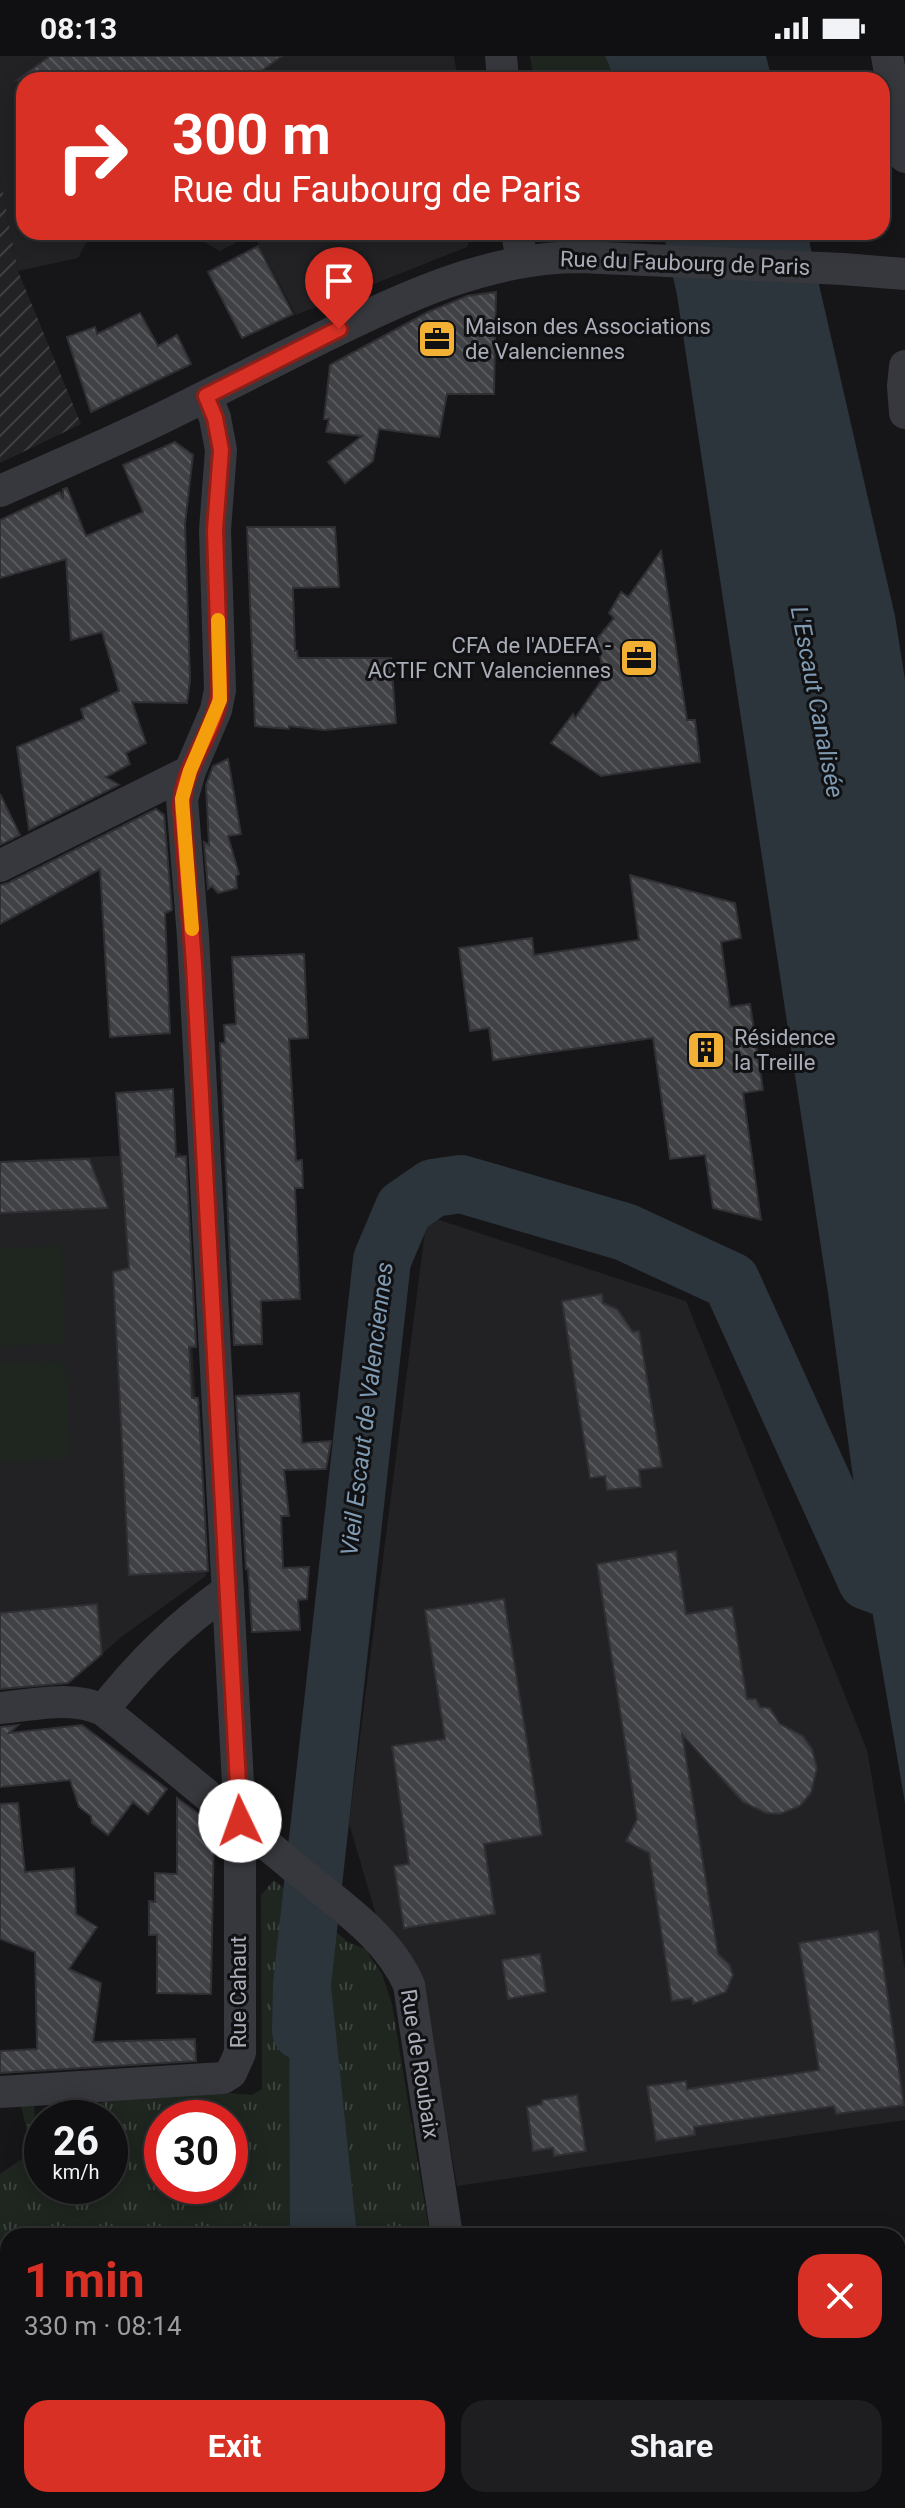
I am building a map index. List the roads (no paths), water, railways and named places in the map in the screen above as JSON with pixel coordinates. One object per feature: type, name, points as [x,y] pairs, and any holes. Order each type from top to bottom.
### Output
[{"type":"street","points":[[890,73],[905,157]]},
{"type":"street","name":"Rue du Faubourg de Paris","points":[[0,491],[127,435],[399,301],[520,246],[581,257],[905,274]]},
{"type":"street","points":[[905,366],[905,413]]},
{"type":"street","points":[[206,396],[215,418],[221,450],[215,530],[220,690],[216,710],[190,771],[182,808],[194,964],[240,1821]]},
{"type":"street","points":[[0,866],[190,771]]},
{"type":"street","points":[[0,1708],[66,1702],[88,1703],[103,1710],[185,1621],[228,1590]]},
{"type":"street","name":"Rue de Roubaix","points":[[103,1710],[370,1932],[396,1961],[409,1985],[446,2228]]},
{"type":"street","name":"Rue Cahaut","points":[[0,2092],[223,2078],[231,2073],[240,2053],[240,1821]]},
{"type":"water","points":[[605,56],[766,56],[770,72],[612,72]]},
{"type":"water","name":"L'Escaut Canalisée","points":[[665,240],[809,240],[895,616],[905,680],[905,1803],[867,1581],[829,1300],[677,295]]},
{"type":"water","points":[[316,1915],[325,1923],[319,1945],[329,1967],[356,2228],[290,2228],[289,1995],[310,1943]]},
{"type":"waterway","name":"Vieil Escaut de Valenciennes","points":[[301,2031],[302,1984],[382,1260],[404,1208],[433,1188],[461,1184],[625,1232],[731,1281],[867,1581],[905,1595]]},
{"type":"place","name":"Maison des Associations de Valenciennes","points":[[437,339]]},
{"type":"place","name":"CFA de l'ADEFA - ACTIF CNT Valenciennes","points":[[639,658]]},
{"type":"place","name":"Résidence la Treille","points":[[706,1050]]}]
